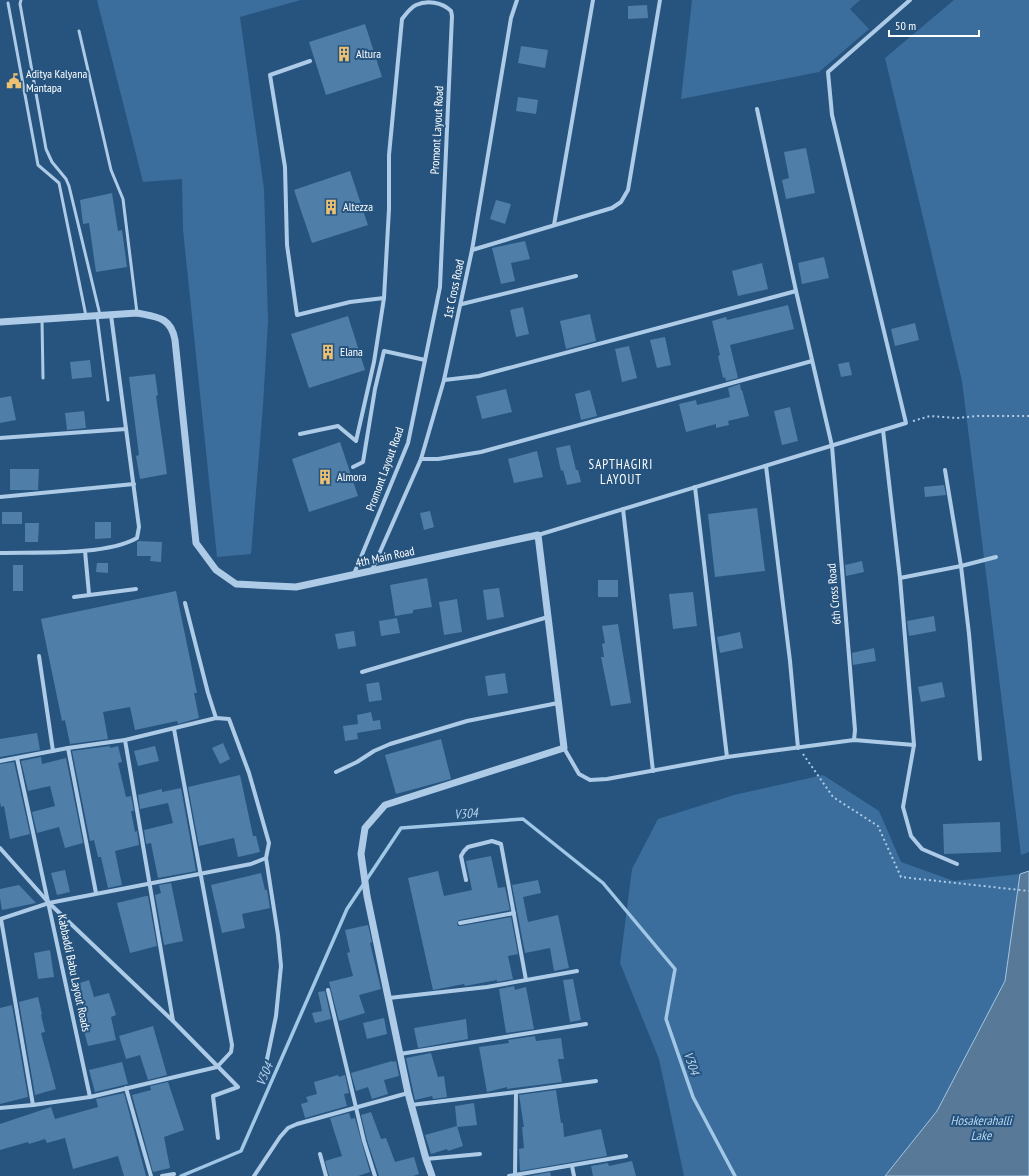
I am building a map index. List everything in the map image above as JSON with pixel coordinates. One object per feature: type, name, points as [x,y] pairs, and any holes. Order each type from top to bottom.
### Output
[{"type":"street","name":"1st Cross Road","points":[[372,571],[421,459],[444,380],[462,304],[511,18],[517,0]]},
{"type":"street","points":[[554,225],[593,0]]},
{"type":"street","points":[[472,250],[612,208],[621,202],[628,190],[660,0]]},
{"type":"street","points":[[910,0],[828,72],[832,115],[906,423],[538,535],[564,748],[580,774],[590,780],[607,779],[726,757],[854,740],[914,745]]},
{"type":"street","name":"Promont Layout Road","points":[[300,434],[338,426],[356,441],[374,362],[384,298],[389,209],[388,155],[402,19],[414,6],[423,2],[440,3],[451,11],[452,16],[440,287],[408,443],[354,575]]},
{"type":"street","points":[[310,61],[270,75],[285,167],[287,245],[297,315],[350,302],[384,298]]},
{"type":"street","name":"6th Cross Road","points":[[757,110],[796,291],[832,446],[855,730],[854,740]]},
{"type":"street","points":[[462,304],[576,276]]},
{"type":"street","points":[[444,380],[479,376],[796,291]]},
{"type":"street","points":[[0,322],[137,313]]},
{"type":"street","name":"4th Main Road","points":[[137,313],[162,319],[168,323],[173,330],[196,543],[216,570],[236,584],[296,587],[538,535]]},
{"type":"street","points":[[0,553],[85,551],[126,544],[137,538],[139,527],[134,484],[111,315]]},
{"type":"street","points":[[353,467],[363,462],[375,389],[384,351],[425,360]]},
{"type":"street","points":[[421,459],[438,459],[481,452],[812,361]]},
{"type":"street","points":[[0,438],[126,429]]},
{"type":"street","points":[[883,430],[900,578],[914,745],[903,808],[911,836],[922,849],[958,864]]},
{"type":"street","points":[[766,466],[790,661],[798,748]]},
{"type":"street","points":[[945,470],[961,566],[980,759]]},
{"type":"street","points":[[0,497],[134,484]]},
{"type":"street","points":[[695,487],[726,757]]},
{"type":"street","points":[[623,509],[653,771]]},
{"type":"street","points":[[85,551],[89,594]]},
{"type":"street","points":[[900,578],[961,566],[996,557]]},
{"type":"street","points":[[74,596],[136,589]]},
{"type":"street","points":[[185,603],[208,693],[216,718]]},
{"type":"street","points":[[362,672],[548,617]]},
{"type":"street","points":[[39,656],[53,750]]},
{"type":"street","points":[[336,772],[390,744],[467,721],[558,703]]},
{"type":"street","points":[[0,761],[53,750],[125,740],[216,718],[229,719],[249,773],[269,843],[266,858],[282,966],[276,1016],[266,1064]]},
{"type":"street","points":[[0,1108],[90,1097],[218,1067],[231,1052],[232,1045],[174,729]]},
{"type":"street","points":[[125,740],[173,1021]]},
{"type":"street","points":[[68,748],[96,893]]},
{"type":"street","points":[[432,1176],[408,1093],[389,998],[366,896],[361,854],[365,828],[386,805],[564,748]]},
{"type":"street","points":[[17,758],[49,903]]},
{"type":"street","points":[[466,880],[461,856],[464,850],[468,847],[492,841],[501,844],[526,980]]},
{"type":"street","points":[[0,848],[49,903],[173,1021],[238,1087],[213,1096],[218,1138]]},
{"type":"street","points":[[49,903],[251,864],[266,858]]},
{"type":"street","name":"Kabbaddi Babu Layout Roads","points":[[33,1105],[0,919],[49,903],[90,1097]]},
{"type":"street","points":[[460,923],[514,913]]},
{"type":"street","points":[[389,998],[487,987],[577,970]]},
{"type":"street","points":[[328,990],[364,1141],[376,1176]]},
{"type":"street","points":[[400,1054],[586,1024]]},
{"type":"street","points":[[411,1105],[596,1081]]},
{"type":"street","points":[[126,1088],[151,1176]]},
{"type":"street","points":[[515,1175],[516,1092]]},
{"type":"street","points":[[254,1176],[280,1137],[288,1128],[297,1124],[408,1093]]},
{"type":"street","points":[[320,1154],[326,1176]]},
{"type":"street","points":[[426,1159],[480,1154]]},
{"type":"street","points":[[510,1176],[626,1156]]},
{"type":"street","points":[[572,1166],[574,1176]]},
{"type":"street","points":[[162,1176],[174,1174]]},
{"type":"lane","points":[[21,0],[20,4],[46,150],[52,162],[66,179],[69,186],[98,316],[108,400]]},
{"type":"lane","points":[[8,3],[38,165],[59,184],[86,316]]},
{"type":"lane","points":[[79,31],[111,170],[123,198],[137,313]]},
{"type":"lane","points":[[42,319],[43,378]]},
{"type":"path","points":[[906,423],[930,416],[957,418],[978,416],[1029,416]]},
{"type":"path","points":[[798,748],[833,797],[878,826],[901,877],[1029,890]]},
{"type":"shaded area","points":[[97,0],[301,0],[240,17],[264,189],[268,321],[251,554],[217,557],[183,230],[182,179],[143,182]]},
{"type":"shaded area","points":[[692,0],[860,0],[850,9],[869,29],[819,72],[681,99]]},
{"type":"shaded area","points":[[954,0],[1029,0],[1029,852],[1021,855],[962,381],[885,58]]},
{"type":"shaded area","points":[[823,775],[879,811],[901,862],[954,881],[1020,874],[1005,981],[937,1111],[885,1176],[684,1176],[659,1059],[620,963],[632,869],[658,819],[734,795]]},
{"type":"water","name":"Hosakerahalli Lake","points":[[1029,871],[1029,1176],[885,1176],[937,1111],[1005,981],[1020,874]]},
{"type":"building","points":[[647,5],[648,18],[628,19],[628,6]]},
{"type":"building","name":"Altura","points":[[365,24],[382,77],[326,95],[309,42]]},
{"type":"building","points":[[521,46],[548,50],[545,68],[518,63]]},
{"type":"building","points":[[518,97],[538,100],[536,114],[516,111]]},
{"type":"building","points":[[806,148],[815,193],[786,199],[782,180],[789,178],[784,152]]},
{"type":"building","name":"Altezza","points":[[350,171],[368,225],[312,243],[294,190]]},
{"type":"building","points":[[112,193],[118,231],[122,230],[127,267],[96,272],[89,223],[83,224],[80,200]]},
{"type":"building","points":[[496,200],[511,204],[505,224],[490,219]]},
{"type":"building","points":[[525,241],[530,259],[511,263],[515,281],[501,284],[492,248]]},
{"type":"building","points":[[824,257],[829,278],[802,284],[798,263]]},
{"type":"building","points":[[762,263],[768,289],[738,296],[732,271]]},
{"type":"building","points":[[788,305],[794,329],[730,345],[738,378],[726,381],[725,377],[723,378],[718,356],[720,355],[712,321],[726,317],[727,320]]},
{"type":"building","points":[[523,307],[529,334],[516,337],[510,310]]},
{"type":"building","points":[[590,314],[596,341],[566,349],[560,321]]},
{"type":"building","name":"Elana","points":[[348,316],[365,370],[309,388],[291,334]]},
{"type":"building","points":[[915,323],[919,340],[895,346],[891,329]]},
{"type":"building","points":[[665,337],[671,365],[657,368],[650,340]]},
{"type":"building","points":[[629,346],[637,378],[622,382],[615,349]]},
{"type":"building","points":[[90,360],[92,377],[72,379],[70,362]]},
{"type":"building","points":[[849,362],[852,375],[841,377],[838,364]]},
{"type":"building","points":[[155,374],[158,395],[156,396],[167,474],[140,479],[136,456],[139,455],[129,377]]},
{"type":"building","points":[[740,384],[749,416],[728,421],[729,425],[716,428],[716,424],[686,432],[679,404],[696,400],[697,405],[730,397],[728,388]]},
{"type":"building","points":[[506,389],[512,412],[482,419],[476,396]]},
{"type":"building","points":[[590,390],[597,416],[581,420],[575,394]]},
{"type":"building","points":[[11,396],[16,420],[0,423],[0,398]]},
{"type":"building","points":[[790,407],[798,441],[782,445],[774,411]]},
{"type":"building","points":[[84,411],[86,428],[67,430],[65,413]]},
{"type":"building","name":"Almora","points":[[340,442],[358,496],[309,512],[292,459]]},
{"type":"building","points":[[570,445],[576,470],[578,470],[581,482],[567,485],[563,470],[561,471],[556,448]]},
{"type":"building","points":[[537,451],[543,477],[514,483],[508,459]]},
{"type":"building","points":[[10,469],[39,469],[38,490],[10,490]]},
{"type":"building","points":[[944,485],[946,495],[925,497],[924,487]]},
{"type":"building","points":[[757,508],[765,571],[715,577],[708,514]]},
{"type":"building","points":[[430,511],[434,527],[424,530],[420,513]]},
{"type":"building","points":[[2,512],[22,512],[22,524],[2,524]]},
{"type":"building","points":[[95,522],[111,522],[111,538],[95,539]]},
{"type":"building","points":[[25,523],[39,523],[38,542],[25,542]]},
{"type":"building","points":[[137,542],[162,542],[161,562],[150,561],[151,556],[137,556]]},
{"type":"building","points":[[862,561],[864,572],[846,576],[845,565]]},
{"type":"building","points":[[97,563],[108,563],[108,573],[96,572]]},
{"type":"building","points":[[13,565],[23,565],[23,591],[13,591]]},
{"type":"building","points":[[427,578],[432,607],[413,610],[413,613],[395,616],[390,585]]},
{"type":"building","points":[[598,580],[618,580],[618,597],[598,597]]},
{"type":"building","points":[[499,588],[504,617],[487,620],[483,590]]},
{"type":"building","points":[[176,591],[197,693],[194,693],[199,718],[178,724],[177,721],[135,730],[130,707],[103,712],[108,739],[70,744],[65,720],[62,721],[41,619]]},
{"type":"building","points":[[693,592],[697,626],[673,629],[669,594]]},
{"type":"building","points":[[457,599],[462,632],[444,635],[439,602]]},
{"type":"building","points":[[934,616],[936,631],[909,636],[907,621]]},
{"type":"building","points":[[397,618],[400,633],[381,636],[379,621]]},
{"type":"building","points":[[618,624],[631,703],[611,706],[601,657],[604,657],[602,644],[605,643],[602,626]]},
{"type":"building","points":[[354,631],[356,646],[338,649],[335,634]]},
{"type":"building","points":[[740,632],[743,648],[720,653],[717,637]]},
{"type":"building","points":[[874,648],[876,661],[853,665],[852,653]]},
{"type":"building","points":[[505,673],[508,693],[488,696],[485,676]]},
{"type":"building","points":[[379,682],[382,700],[369,702],[366,684]]},
{"type":"building","points":[[942,682],[945,697],[921,702],[918,687]]},
{"type":"building","points":[[371,712],[373,721],[380,720],[381,729],[357,733],[358,739],[345,741],[343,726],[358,724],[357,715]]},
{"type":"building","points":[[37,733],[40,750],[0,757],[0,739]]},
{"type":"building","points":[[441,739],[451,779],[396,794],[385,755]]},
{"type":"building","points":[[223,743],[230,759],[220,764],[212,748]]},
{"type":"building","points":[[110,746],[110,748],[118,746],[122,762],[118,763],[126,797],[131,796],[134,811],[131,811],[135,832],[137,831],[139,845],[115,851],[122,885],[108,888],[101,857],[98,857],[94,840],[90,841],[72,751]]},
{"type":"building","points":[[155,746],[159,761],[138,766],[134,751]]},
{"type":"building","points":[[41,757],[42,764],[66,758],[83,843],[65,848],[59,827],[37,833],[32,812],[55,806],[50,786],[28,791],[21,761]]},
{"type":"building","points":[[14,762],[30,834],[10,839],[4,806],[1,807],[0,802],[0,764]]},
{"type":"building","points":[[240,775],[253,836],[256,836],[260,852],[238,857],[234,838],[199,846],[188,787]]},
{"type":"building","points":[[181,788],[196,871],[158,878],[151,843],[146,844],[144,830],[173,823],[168,803],[140,809],[138,795],[162,789],[162,792]]},
{"type":"building","points":[[1000,822],[1001,852],[944,854],[943,824]]},
{"type":"building","points":[[491,856],[498,888],[505,887],[510,910],[459,920],[457,923],[458,926],[461,926],[511,917],[518,954],[508,956],[513,979],[497,982],[497,980],[465,986],[464,984],[433,990],[408,878],[438,871],[444,896],[472,890],[466,861]]},
{"type":"building","points":[[65,870],[70,892],[57,895],[51,873]]},
{"type":"building","points":[[261,873],[265,890],[267,890],[270,908],[242,914],[245,928],[222,933],[211,885]]},
{"type":"building","points":[[538,880],[541,893],[523,897],[528,922],[558,915],[569,968],[554,971],[550,948],[525,953],[512,885]]},
{"type":"building","points":[[171,883],[183,941],[164,945],[155,895],[161,893],[159,885]]},
{"type":"building","points":[[19,885],[36,903],[2,910],[0,889]]},
{"type":"building","points":[[148,896],[157,946],[130,953],[117,903]]},
{"type":"building","points":[[368,925],[372,942],[370,943],[381,989],[359,995],[365,1013],[339,1021],[329,982],[353,976],[347,953],[350,952],[345,930]]},
{"type":"building","points":[[50,950],[54,977],[38,979],[34,953]]},
{"type":"building","points":[[573,979],[581,1020],[570,1022],[563,980]]},
{"type":"building","points":[[89,980],[94,997],[109,993],[116,1015],[111,1017],[116,1040],[88,1046],[83,1027],[85,1026],[77,997],[75,998],[71,986]]},
{"type":"building","points":[[514,986],[515,990],[526,987],[534,1029],[506,1033],[499,989]]},
{"type":"building","points":[[325,991],[331,1019],[315,1023],[312,1013],[322,1011],[318,992]]},
{"type":"building","points":[[38,997],[45,1032],[41,1033],[56,1089],[35,1095],[19,1002]]},
{"type":"building","points":[[12,1005],[28,1097],[0,1104],[0,1008]]},
{"type":"building","points":[[384,1018],[387,1034],[367,1039],[363,1023]]},
{"type":"building","points":[[466,1019],[468,1039],[418,1048],[414,1028]]},
{"type":"building","points":[[153,1026],[167,1075],[148,1080],[140,1055],[126,1059],[119,1036]]},
{"type":"building","points":[[535,1036],[536,1041],[561,1038],[564,1059],[558,1059],[562,1082],[507,1089],[507,1087],[487,1092],[479,1047],[509,1043],[508,1040]]},
{"type":"building","points":[[431,1053],[438,1077],[444,1076],[447,1097],[433,1099],[432,1096],[415,1100],[406,1058]]},
{"type":"building","points":[[396,1061],[399,1076],[384,1080],[388,1094],[372,1099],[368,1087],[356,1091],[351,1073]]},
{"type":"building","points":[[122,1062],[128,1084],[95,1092],[89,1070]]},
{"type":"building","points":[[338,1075],[339,1077],[345,1075],[349,1093],[344,1094],[347,1106],[305,1118],[301,1104],[308,1102],[306,1097],[317,1094],[314,1082]]},
{"type":"building","points":[[168,1082],[184,1130],[164,1137],[170,1168],[153,1172],[132,1095],[151,1090],[150,1086]]},
{"type":"building","points":[[556,1090],[561,1123],[563,1123],[564,1137],[601,1129],[607,1156],[520,1171],[519,1149],[524,1148],[522,1127],[524,1127],[519,1095]]},
{"type":"building","points":[[124,1093],[146,1176],[124,1176],[118,1156],[73,1169],[65,1138],[47,1143],[45,1139],[29,1144],[28,1142],[0,1150],[0,1124],[51,1107],[55,1119],[98,1107],[96,1099]]},
{"type":"building","points":[[474,1103],[477,1125],[457,1127],[455,1106]]},
{"type":"building","points":[[371,1112],[381,1139],[386,1138],[395,1162],[414,1157],[419,1174],[413,1176],[379,1176],[367,1140],[361,1115]]},
{"type":"building","points":[[349,1113],[351,1119],[355,1118],[370,1172],[358,1176],[329,1176],[325,1161],[342,1156],[330,1118]]},
{"type":"building","points":[[457,1126],[463,1146],[448,1151],[447,1149],[431,1154],[425,1135]]},
{"type":"building","points":[[632,1161],[636,1176],[593,1176],[591,1166],[608,1163],[609,1166]]},
{"type":"building","points":[[550,1172],[551,1176],[530,1176]]},
{"type":"waterway","name":"V304","points":[[181,1176],[241,1151],[347,909],[401,828],[523,819],[603,883],[675,969],[666,1019],[693,1097],[735,1176]]},
{"type":"place","name":"Altura","points":[[344,54]]},
{"type":"place","name":"Aditya Kalyana Mantapa","points":[[14,81]]},
{"type":"place","name":"Altezza","points":[[331,207]]},
{"type":"place","name":"Elana","points":[[328,352]]},
{"type":"place","name":"Almora","points":[[325,477]]},
{"type":"district","name":"SAPTHAGIRI LAYOUT","points":[[621,472]]}]
